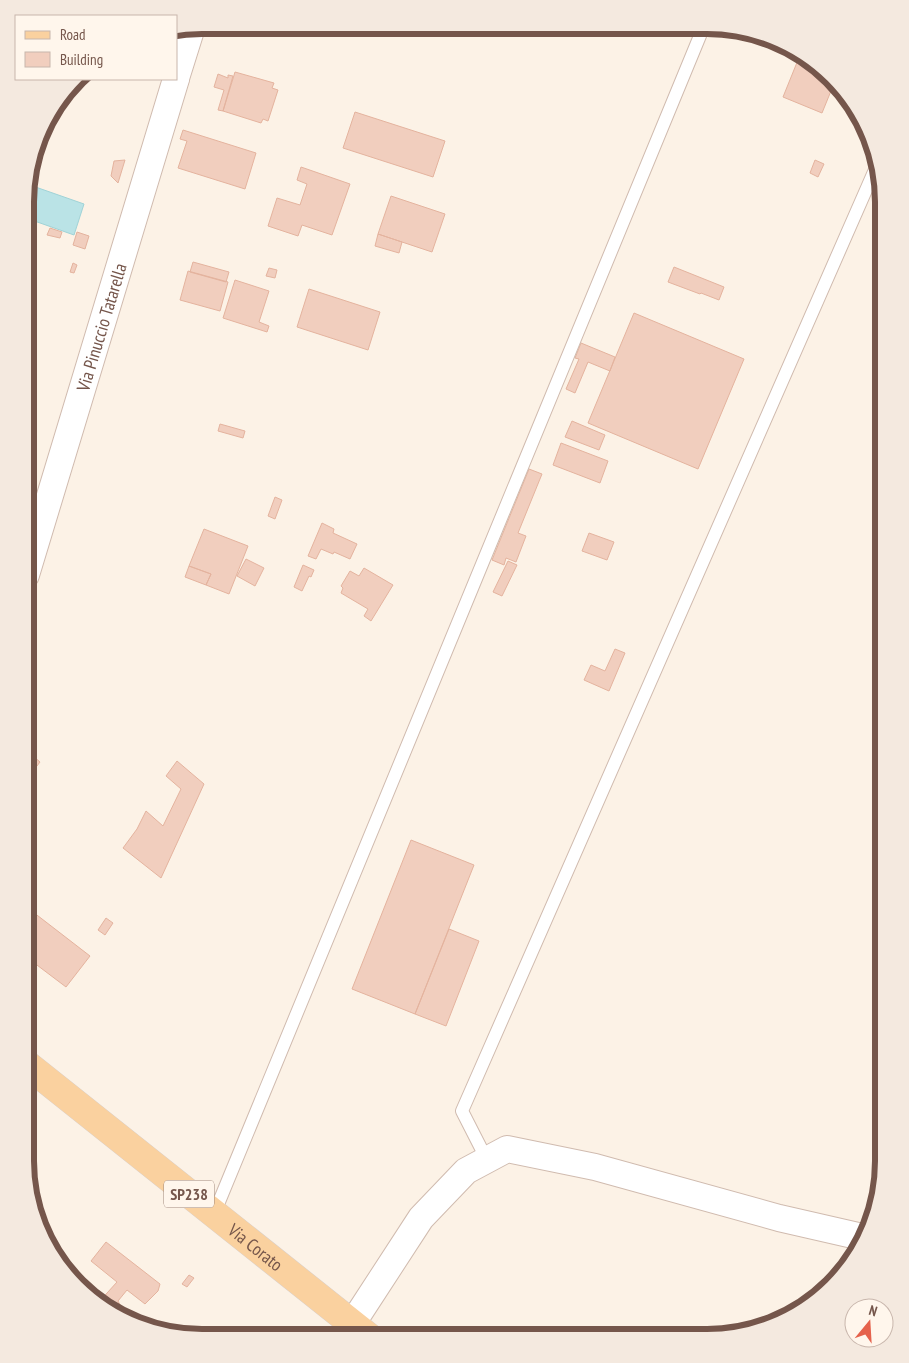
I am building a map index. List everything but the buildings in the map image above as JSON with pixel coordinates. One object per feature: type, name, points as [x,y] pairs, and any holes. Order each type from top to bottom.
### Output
[{"type":"main road","name":"Via Corato","points":[[34,1070],[360,1329]]},
{"type":"street","name":"Via Pinuccio Tatarella","points":[[178,72],[190,34]]},
{"type":"street","name":"Via Pinuccio Tatarella","points":[[34,549],[176,80]]},
{"type":"street","points":[[362,1329],[421,1218],[466,1171],[507,1149],[595,1167],[779,1218],[857,1236]]},
{"type":"lane","points":[[214,1214],[701,34]]},
{"type":"lane","points":[[487,1160],[462,1111],[873,174]]},
{"type":"water","points":[[35,187],[84,204],[74,235],[34,221]]}]
